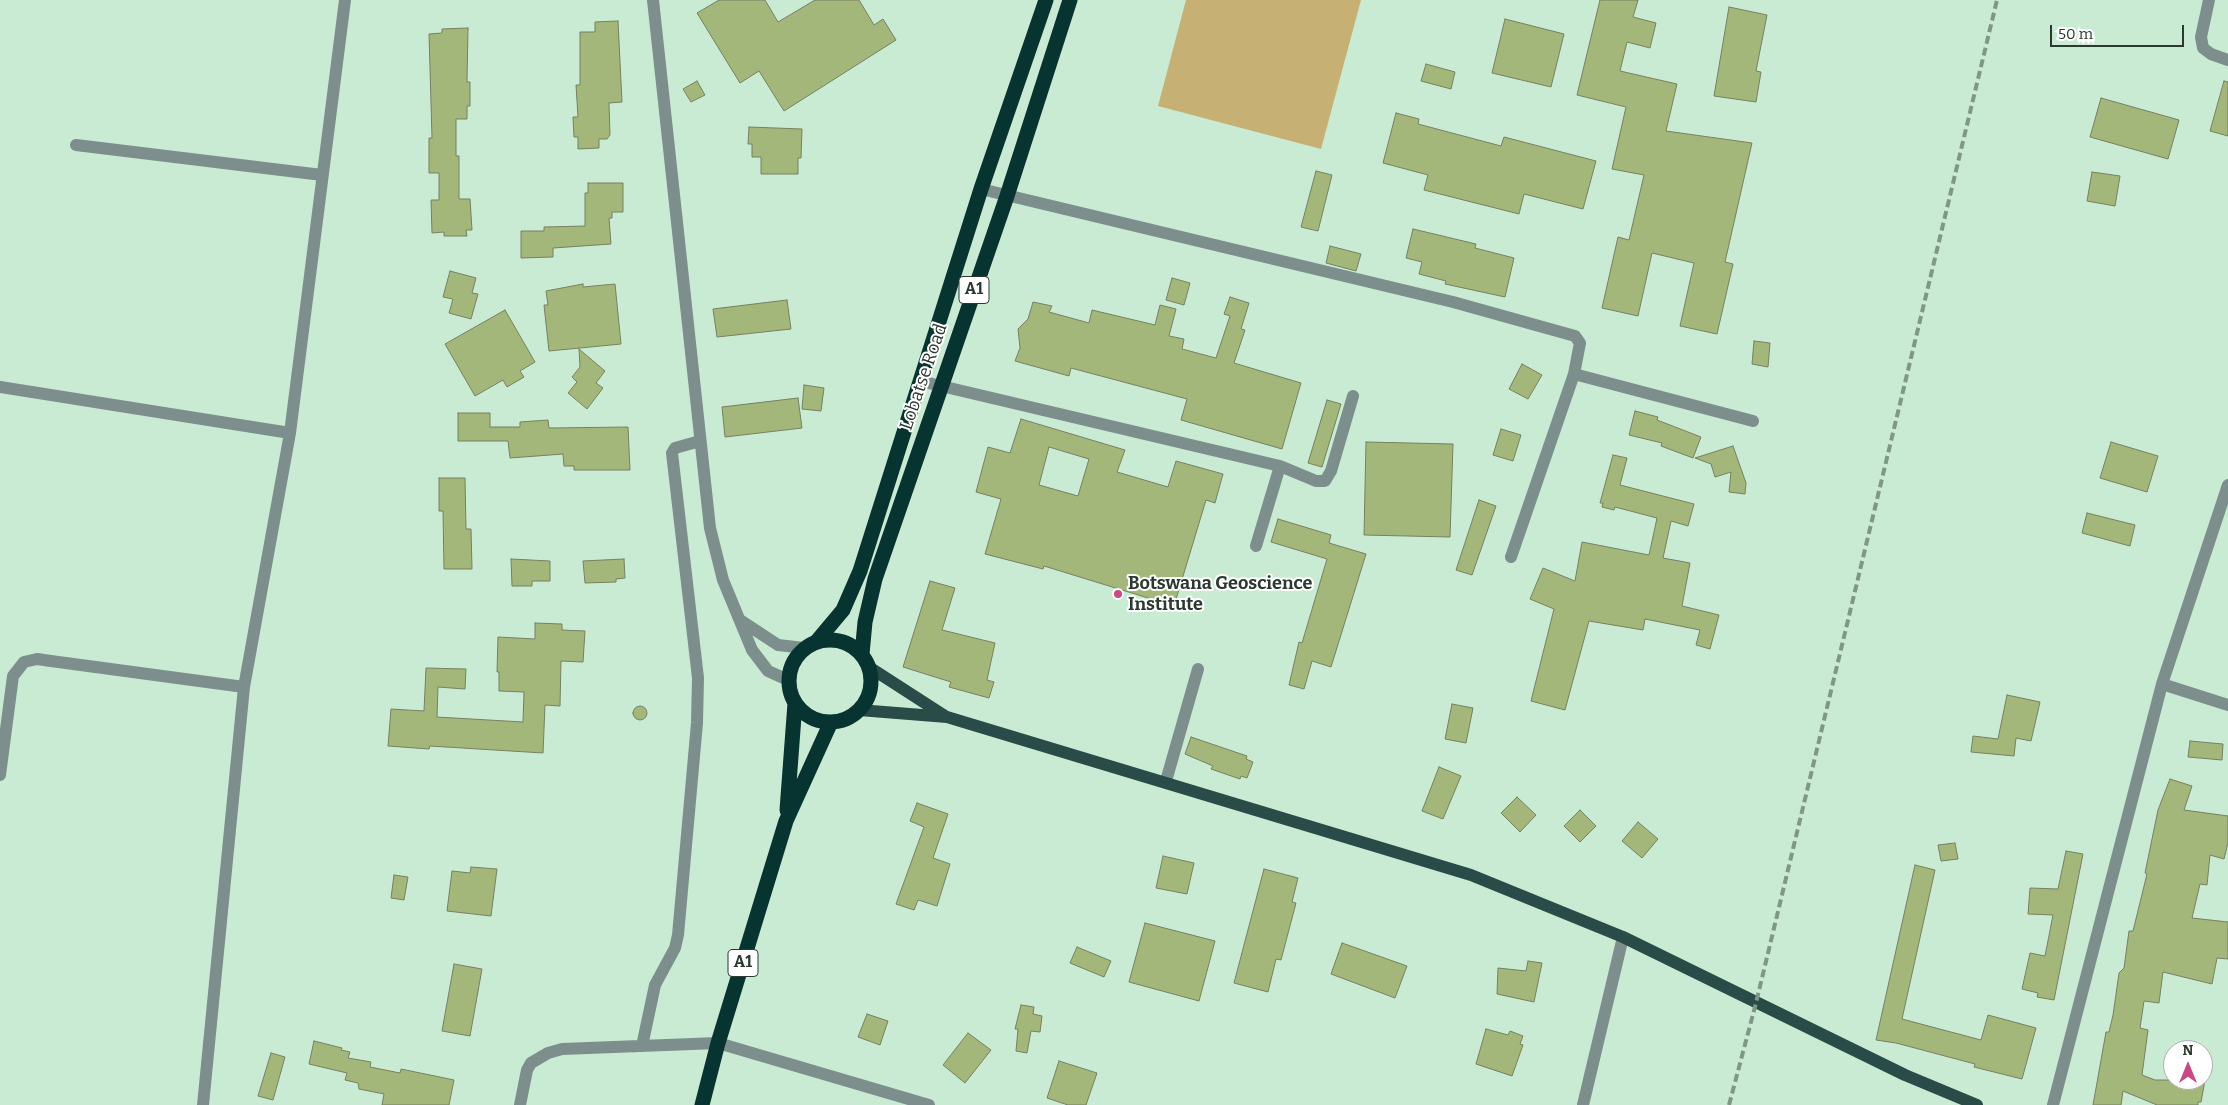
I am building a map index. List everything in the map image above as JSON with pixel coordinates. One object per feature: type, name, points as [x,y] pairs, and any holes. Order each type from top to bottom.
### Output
[{"type":"highway","name":"Lobatse Road","points":[[788,680],[792,663],[843,610],[860,571],[981,189],[1046,0]]},
{"type":"highway","name":"Lobatse Road","points":[[862,654],[866,622],[876,579],[1007,196],[1070,0]]},
{"type":"highway","points":[[795,703],[804,713],[817,720],[831,722],[846,719],[859,710],[868,698],[871,682],[869,667],[862,654],[849,644],[833,639],[811,645]]},
{"type":"highway","name":"A1","points":[[786,822],[795,703],[788,680]]},
{"type":"highway","name":"A1","points":[[702,1105],[718,1043],[786,822],[831,722]]},
{"type":"main road","points":[[869,667],[947,717]]},
{"type":"main road","points":[[859,710],[947,717],[1471,875],[1623,937],[1905,1076],[1977,1105]]},
{"type":"street","points":[[203,1105],[244,687],[290,433],[345,0]]},
{"type":"street","points":[[653,0],[700,441],[710,528],[715,554],[740,620],[759,660],[768,671],[788,680]]},
{"type":"street","points":[[2209,0],[2201,37],[2203,48],[2211,54],[2228,60]]},
{"type":"street","points":[[76,145],[322,175]]},
{"type":"street","points":[[981,189],[1443,300],[1569,333],[1578,339],[1580,343],[1574,374],[1511,557]]},
{"type":"street","points":[[1574,374],[1753,421]]},
{"type":"street","points":[[920,381],[940,388],[1280,466],[1316,481],[1325,481],[1331,470],[1353,396]]},
{"type":"street","points":[[0,387],[290,433]]},
{"type":"street","points":[[642,1046],[655,985],[675,948],[678,935],[697,716],[698,678],[672,453],[675,448],[700,441]]},
{"type":"street","points":[[1256,546],[1280,466]]},
{"type":"street","points":[[2053,1105],[2162,684],[2228,485]]},
{"type":"street","points":[[740,620],[778,645],[811,645]]},
{"type":"street","points":[[0,775],[13,676],[24,662],[37,659],[51,660],[244,687]]},
{"type":"street","points":[[1166,782],[1198,668]]},
{"type":"street","points":[[2162,684],[2228,705]]},
{"type":"street","points":[[1583,1105],[1623,937]]},
{"type":"street","points":[[520,1105],[527,1070],[531,1063],[548,1053],[562,1049],[718,1043],[929,1105]]},
{"type":"shaded area","points":[[1186,0],[1361,0],[1321,149],[1158,106]]},
{"type":"building","points":[[719,0],[765,0],[778,22],[815,0],[859,0],[874,25],[883,19],[896,40],[784,111],[759,71],[740,83],[697,13]]},
{"type":"building","points":[[1600,0],[1638,0],[1633,17],[1656,23],[1650,48],[1627,42],[1620,71],[1677,84],[1666,131],[1752,143],[1725,262],[1733,264],[1717,334],[1680,326],[1694,263],[1652,253],[1638,316],[1602,308],[1618,237],[1629,240],[1644,175],[1612,169],[1626,107],[1577,95]]},
{"type":"building","points":[[1729,7],[1767,15],[1756,71],[1761,72],[1756,102],[1714,96]]},
{"type":"building","points":[[1505,19],[1564,34],[1551,87],[1492,73]]},
{"type":"building","points":[[618,21],[622,102],[609,103],[610,135],[607,139],[599,139],[599,148],[578,149],[578,137],[574,137],[573,117],[578,117],[576,85],[580,85],[580,32],[595,32],[595,22]]},
{"type":"building","points":[[468,28],[467,82],[470,82],[470,106],[467,106],[467,119],[456,119],[456,156],[459,156],[459,199],[470,199],[472,230],[466,230],[467,236],[444,236],[444,232],[432,233],[431,200],[439,200],[439,173],[429,173],[429,138],[432,138],[429,34],[442,33],[442,29]]},
{"type":"building","points":[[1426,64],[1455,72],[1451,89],[1421,81]]},
{"type":"building","points":[[697,81],[705,95],[691,102],[683,89]]},
{"type":"building","points":[[2224,81],[2228,82],[2228,136],[2210,131]]},
{"type":"building","points":[[2101,98],[2179,120],[2168,159],[2090,137]]},
{"type":"building","points":[[1396,113],[1419,119],[1418,124],[1501,146],[1504,137],[1596,161],[1583,209],[1524,194],[1519,214],[1424,190],[1428,175],[1383,163]]},
{"type":"building","points":[[749,127],[802,129],[801,158],[798,158],[798,174],[761,174],[761,157],[752,157],[752,144],[748,144]]},
{"type":"building","points":[[1316,171],[1332,175],[1318,231],[1301,227]]},
{"type":"building","points":[[2092,172],[2120,176],[2115,206],[2087,201]]},
{"type":"building","points":[[588,183],[623,183],[623,212],[612,212],[612,218],[609,218],[611,244],[553,248],[553,257],[521,258],[521,231],[544,231],[544,227],[585,226],[585,193],[588,193]]},
{"type":"building","points":[[1413,229],[1476,244],[1475,248],[1514,258],[1505,297],[1445,284],[1446,281],[1419,274],[1422,262],[1406,258]]},
{"type":"building","points":[[1330,246],[1361,254],[1356,271],[1326,263]]},
{"type":"building","points":[[450,271],[476,278],[472,293],[478,294],[471,319],[449,313],[453,299],[443,297]]},
{"type":"building","points":[[1172,278],[1190,283],[1184,305],[1166,300]]},
{"type":"building","points":[[583,284],[583,287],[615,284],[621,344],[549,351],[544,305],[548,305],[546,291]]},
{"type":"building","points":[[1230,297],[1249,303],[1241,329],[1245,330],[1234,363],[1301,383],[1282,449],[1181,420],[1187,399],[1071,368],[1069,376],[1015,361],[1020,348],[1018,329],[1028,319],[1033,302],[1052,306],[1049,312],[1089,323],[1092,310],[1155,325],[1160,305],[1176,309],[1169,336],[1184,339],[1182,349],[1216,358],[1230,316],[1224,314]]},
{"type":"building","points":[[787,300],[791,329],[717,337],[713,309]]},
{"type":"building","points":[[505,310],[535,362],[520,371],[524,377],[507,387],[503,380],[475,396],[445,344]]},
{"type":"building","points":[[1754,341],[1770,343],[1768,367],[1752,364]]},
{"type":"building","points":[[579,349],[605,371],[596,383],[603,388],[587,409],[568,393],[577,382],[572,377],[580,367]]},
{"type":"building","points":[[1522,364],[1542,375],[1528,399],[1509,389]]},
{"type":"building","points":[[804,385],[824,388],[821,411],[802,409]]},
{"type":"building","points":[[798,398],[802,428],[725,437],[722,407]]},
{"type":"building","points":[[1327,400],[1341,404],[1322,467],[1308,463]]},
{"type":"building","points":[[1635,411],[1658,417],[1657,420],[1701,437],[1693,458],[1661,446],[1662,443],[1629,435]]},
{"type":"building","points":[[458,413],[490,413],[490,427],[520,427],[520,422],[548,420],[549,428],[628,427],[630,470],[574,470],[574,466],[564,466],[563,454],[510,458],[508,441],[458,441]]},
{"type":"building","points":[[1021,419],[1125,450],[1117,472],[1168,487],[1176,461],[1223,474],[1215,503],[1206,500],[1174,606],[1044,566],[1043,569],[985,554],[1001,499],[976,492],[988,447],[1010,453]],"holes":[[[1049,447],[1089,459],[1078,496],[1039,485]]]},
{"type":"building","points":[[1501,429],[1521,435],[1513,461],[1493,455]]},
{"type":"building","points":[[1366,442],[1453,444],[1450,537],[1364,535]]},
{"type":"building","points":[[2111,442],[2158,456],[2147,492],[2100,478]]},
{"type":"building","points":[[1733,446],[1746,483],[1745,494],[1729,492],[1731,472],[1715,477],[1711,464],[1695,458]]},
{"type":"building","points":[[1613,455],[1627,458],[1620,485],[1694,504],[1688,526],[1671,521],[1663,558],[1690,563],[1682,606],[1719,615],[1710,649],[1696,645],[1700,630],[1645,619],[1643,630],[1589,621],[1565,710],[1531,701],[1554,609],[1530,599],[1543,568],[1575,581],[1582,542],[1649,555],[1657,518],[1615,507],[1614,510],[1602,507],[1603,503],[1600,503]]},
{"type":"building","points":[[439,478],[465,478],[466,529],[471,529],[472,569],[444,569],[443,511],[439,511]]},
{"type":"building","points":[[1479,500],[1496,506],[1472,575],[1456,570]]},
{"type":"building","points":[[2087,513],[2135,525],[2130,546],[2082,533]]},
{"type":"building","points":[[1278,519],[1331,535],[1329,543],[1366,554],[1331,667],[1312,661],[1304,689],[1289,685],[1299,642],[1302,643],[1327,559],[1271,542]]},
{"type":"building","points":[[511,559],[550,561],[550,581],[532,581],[532,586],[512,586]]},
{"type":"building","points":[[624,559],[625,578],[616,579],[616,582],[585,583],[583,561]]},
{"type":"building","points":[[930,581],[955,588],[942,630],[995,643],[987,680],[994,682],[989,698],[949,687],[951,682],[903,667]]},
{"type":"building","points":[[535,623],[562,624],[562,630],[585,631],[583,662],[561,661],[560,706],[545,705],[543,753],[430,746],[429,749],[388,746],[391,709],[424,711],[426,668],[466,669],[465,689],[438,687],[437,717],[523,722],[524,692],[499,691],[499,672],[497,672],[498,637],[535,639]]},
{"type":"building","points":[[2007,695],[2040,702],[2031,741],[2016,738],[2014,756],[1971,752],[1973,736],[1998,739]]},
{"type":"building","points":[[1452,704],[1473,708],[1466,743],[1445,739]]},
{"type":"building","points":[[637,706],[643,706],[647,713],[643,720],[637,720],[633,716],[633,710]]},
{"type":"building","points":[[1191,737],[1247,756],[1246,759],[1253,762],[1247,778],[1241,776],[1240,779],[1211,769],[1213,766],[1185,754]]},
{"type":"building","points":[[2190,741],[2223,744],[2222,760],[2188,757]]},
{"type":"building","points":[[1439,767],[1461,776],[1443,819],[1422,811]]},
{"type":"building","points":[[2170,779],[2192,786],[2184,810],[2228,816],[2228,843],[2224,859],[2210,855],[2207,885],[2200,884],[2192,918],[2228,922],[2228,959],[2217,958],[2212,984],[2163,972],[2159,1003],[2144,1001],[2140,1028],[2148,1030],[2142,1075],[2155,1080],[2163,1080],[2163,1090],[2203,1090],[2201,1102],[2198,1102],[2198,1105],[2157,1105],[2123,1091],[2121,1105],[2093,1105],[2106,1032],[2109,1032],[2113,1015],[2119,973],[2124,968],[2129,931],[2133,931],[2147,874],[2145,873],[2158,810]]},
{"type":"building","points":[[1517,797],[1536,815],[1520,832],[1501,813]]},
{"type":"building","points":[[917,803],[948,814],[933,858],[950,864],[937,906],[918,900],[914,910],[896,904],[924,827],[910,821]]},
{"type":"building","points":[[1580,810],[1596,826],[1580,842],[1564,826]]},
{"type":"building","points":[[1638,822],[1658,839],[1642,858],[1622,841]]},
{"type":"building","points":[[1955,843],[1958,859],[1941,861],[1938,845]]},
{"type":"building","points":[[2066,851],[2083,854],[2054,1000],[2037,997],[2038,993],[2022,989],[2030,953],[2045,956],[2053,915],[2028,914],[2030,888],[2058,889]]},
{"type":"building","points":[[1163,856],[1194,863],[1187,894],[1156,888]]},
{"type":"building","points":[[1915,865],[1935,870],[1902,1019],[1981,1040],[1988,1015],[2036,1028],[2022,1079],[1974,1067],[1975,1064],[1896,1043],[1876,1040]]},
{"type":"building","points":[[471,867],[497,869],[491,916],[447,911],[452,871],[470,873]]},
{"type":"building","points":[[1264,869],[1298,878],[1292,902],[1296,903],[1281,960],[1276,959],[1268,992],[1234,983]]},
{"type":"building","points":[[394,875],[408,877],[404,900],[391,898]]},
{"type":"building","points":[[1145,923],[1215,941],[1199,1001],[1129,982]]},
{"type":"building","points":[[1342,943],[1407,966],[1395,998],[1331,974]]},
{"type":"building","points":[[1077,947],[1111,961],[1104,977],[1070,963]]},
{"type":"building","points":[[1528,961],[1542,963],[1534,1002],[1497,994],[1498,968],[1526,971]]},
{"type":"building","points":[[454,964],[482,969],[470,1036],[442,1031]]},
{"type":"building","points":[[1021,1005],[1034,1007],[1033,1014],[1042,1016],[1040,1032],[1031,1031],[1027,1053],[1016,1051],[1018,1029],[1015,1029]]},
{"type":"building","points":[[867,1014],[888,1021],[880,1045],[858,1037]]},
{"type":"building","points":[[1486,1029],[1508,1035],[1510,1031],[1523,1036],[1520,1044],[1523,1045],[1512,1076],[1476,1064]]},
{"type":"building","points":[[968,1033],[991,1050],[965,1083],[943,1065]]},
{"type":"building","points":[[314,1041],[342,1048],[341,1050],[350,1052],[348,1058],[371,1062],[370,1067],[400,1073],[401,1069],[454,1080],[449,1105],[382,1105],[384,1094],[359,1089],[358,1083],[345,1080],[347,1073],[309,1064]]},
{"type":"building","points":[[271,1053],[285,1057],[273,1100],[258,1096]]},
{"type":"building","points":[[1059,1061],[1097,1073],[1086,1105],[1068,1105],[1047,1098]]},
{"type":"railway","points":[[1729,1105],[1756,1003],[1997,0]]},
{"type":"place","name":"Botswana Geoscience Institute","points":[[1118,594]]}]
